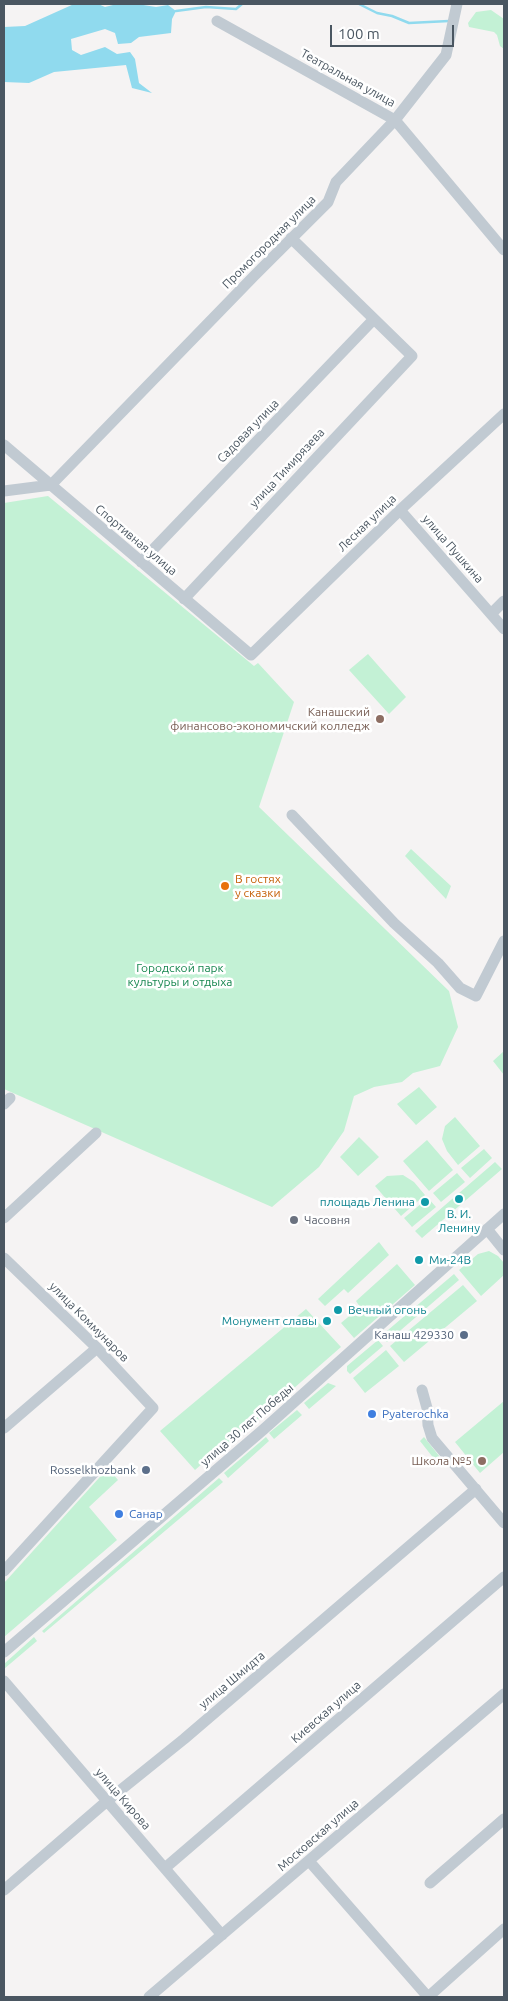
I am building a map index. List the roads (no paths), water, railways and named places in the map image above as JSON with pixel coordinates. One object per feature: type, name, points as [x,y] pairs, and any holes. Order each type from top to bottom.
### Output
[{"type":"street","name":"Промогородная улица","points":[[51,486],[328,202],[336,182],[395,120],[446,55],[457,4]]},
{"type":"street","name":"Театральная улица","points":[[217,22],[395,120],[504,250]]},
{"type":"street","points":[[291,238],[374,319]]},
{"type":"street","name":"улица Тимирязева","points":[[184,599],[412,356],[374,319]]},
{"type":"street","name":"Садовая улица","points":[[141,562],[374,319]]},
{"type":"street","name":"Лесная улица","points":[[251,654],[400,510],[504,414]]},
{"type":"street","name":"Спортивная улица","points":[[4,445],[251,654]]},
{"type":"street","points":[[4,491],[51,486]]},
{"type":"street","name":"улица Пушкина","points":[[400,510],[504,629]]},
{"type":"street","points":[[491,614],[504,601]]},
{"type":"street","points":[[292,815],[403,933],[438,963],[457,985],[476,996],[504,941]]},
{"type":"street","points":[[4,1218],[96,1133]]},
{"type":"street","name":"улица 30 лет Победы","points":[[4,1652],[264,1430],[504,1214]]},
{"type":"street","points":[[487,1229],[504,1250]]},
{"type":"street","name":"улица Коммунаров","points":[[4,1258],[97,1348],[153,1408],[4,1571]]},
{"type":"street","points":[[4,1428],[97,1348]]},
{"type":"street","points":[[422,1390],[432,1438],[504,1522]]},
{"type":"street","name":"улица Шмидта","points":[[4,1890],[476,1490]]},
{"type":"street","name":"Киевская улица","points":[[165,1868],[504,1577]]},
{"type":"street","name":"улица Кирова","points":[[4,1681],[222,1935]]},
{"type":"street","name":"Московская улица","points":[[149,1997],[504,1694]]},
{"type":"street","points":[[430,1883],[504,1819]]},
{"type":"street","points":[[309,1861],[428,1997],[504,1929]]},
{"type":"water","points":[[74,4],[98,4],[105,7],[117,4],[137,4],[156,7],[168,5],[176,11],[172,19],[171,33],[139,37],[131,43],[118,44],[115,33],[105,29],[71,39],[72,50],[81,55],[105,47],[117,54],[130,52],[135,59],[139,83],[152,93],[132,88],[126,65],[54,72],[29,83],[4,82],[4,27],[25,26]]},
{"type":"waterway","points":[[176,11],[206,7],[236,9],[242,4]]},
{"type":"waterway","points":[[359,4],[377,13],[392,16],[409,23],[449,21]]},
{"type":"place","name":"Канашский финансово-экономичский колледж","points":[[380,719]]},
{"type":"place","name":"В гостях у сказки","points":[[225,886]]},
{"type":"place","name":"В. И. Ленину","points":[[459,1199]]},
{"type":"place","name":"площадь Ленина","points":[[425,1202]]},
{"type":"place","name":"Часовня","points":[[294,1220]]},
{"type":"place","name":"Ми-24В","points":[[419,1260]]},
{"type":"place","name":"Вечный огонь","points":[[338,1310]]},
{"type":"place","name":"Монумент славы","points":[[327,1321]]},
{"type":"place","name":"Канаш 429330","points":[[464,1335]]},
{"type":"place","name":"Pyaterochka","points":[[372,1414]]},
{"type":"place","name":"Школа №5","points":[[482,1461]]},
{"type":"place","name":"Rosselkhozbank","points":[[146,1470]]},
{"type":"place","name":"Санар","points":[[119,1514]]},
{"type":"park label","name":"Городской парк культуры и отдыха","points":[[180,975]]}]
